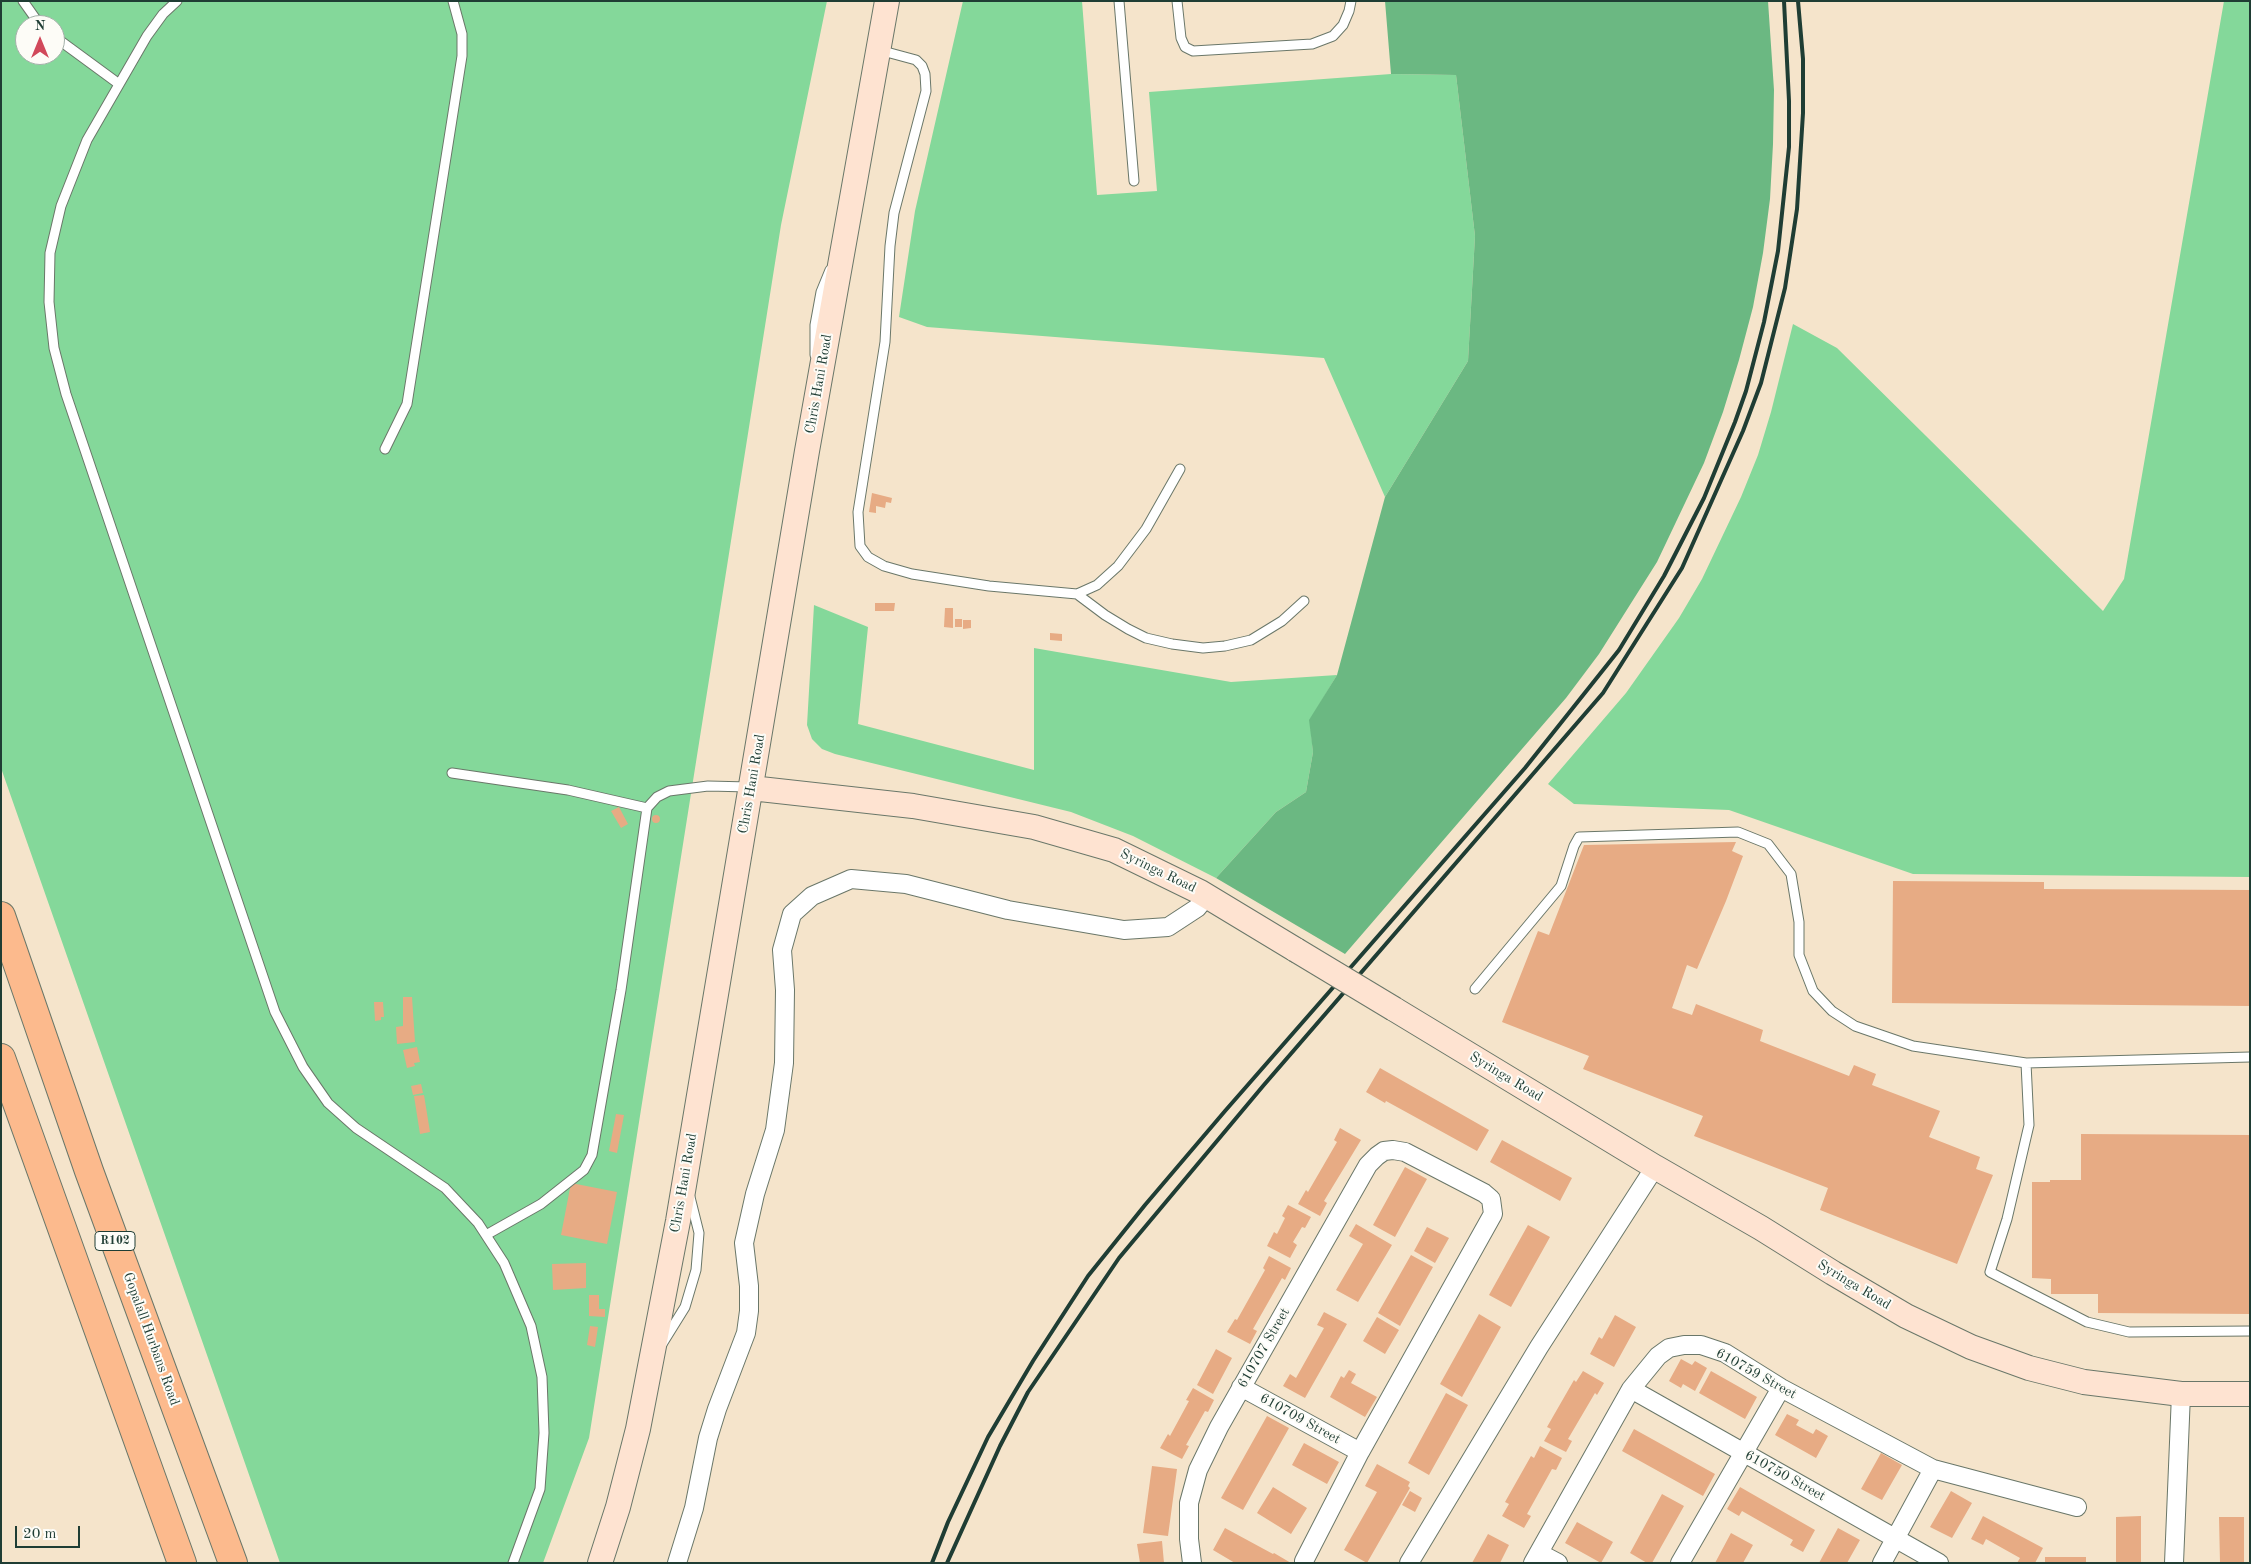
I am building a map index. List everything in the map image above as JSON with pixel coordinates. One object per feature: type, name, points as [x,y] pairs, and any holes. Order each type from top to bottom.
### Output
[{"type":"highway","name":"Gopalall Hurbans Road","points":[[1,916],[89,1171],[234,1563]]},
{"type":"highway","points":[[1,1058],[182,1563]]},
{"type":"street","name":"Chris Hani Road","points":[[600,1563],[618,1506],[638,1429],[652,1360],[819,382],[887,1]]},
{"type":"street","name":"Syringa Road","points":[[751,788],[913,806],[1034,827],[1114,850],[1207,896],[1655,1167],[1761,1228],[1898,1311],[1971,1347],[2028,1368],[2084,1382],[2180,1394],[2250,1394]]},
{"type":"street","points":[[677,1563],[694,1508],[715,1416],[746,1333],[749,1311],[749,1286],[744,1243],[755,1194],[776,1130],[784,1063],[785,990],[782,950],[792,914],[812,896],[851,880],[906,884],[1008,910],[1124,930],[1168,927],[1197,908],[1207,896]]},
{"type":"street","name":"610707 Street","points":[[1192,1563],[1189,1539],[1189,1503],[1198,1470],[1241,1387],[1368,1165],[1376,1156],[1384,1151],[1393,1150],[1406,1152],[1484,1193],[1491,1200],[1493,1214],[1360,1452]]},
{"type":"street","points":[[1409,1563],[1539,1346],[1655,1167]]},
{"type":"street","name":"610759 Street","points":[[1536,1558],[1631,1389],[1658,1356],[1669,1348],[1684,1345],[1701,1345],[1724,1353],[1781,1388],[1933,1469],[2077,1506]]},
{"type":"street","name":"610709 Street","points":[[1241,1387],[1360,1452]]},
{"type":"street","points":[[1680,1563],[1781,1388]]},
{"type":"street","name":"610750 Street","points":[[1631,1389],[1939,1563]]},
{"type":"street","points":[[2174,1563],[2180,1394]]},
{"type":"street","points":[[1304,1561],[1360,1452]]},
{"type":"street","points":[[1882,1563],[1933,1469]]},
{"type":"street","points":[[1536,1558],[1558,1563]]},
{"type":"lane","points":[[22,1],[32,15]]},
{"type":"lane","points":[[177,1],[163,14],[147,36],[87,140],[61,206],[50,253],[49,302],[54,348],[66,394],[275,1012],[303,1067],[328,1103],[356,1128],[445,1188],[478,1223],[504,1263],[531,1326],[542,1377],[544,1433],[540,1489],[513,1563]]},
{"type":"lane","points":[[385,449],[407,404],[462,56],[462,34],[453,1]]},
{"type":"lane","points":[[1119,1],[1134,181]]},
{"type":"lane","points":[[1177,1],[1181,38],[1185,47],[1193,50],[1312,44],[1333,36],[1343,25],[1350,11],[1351,1]]},
{"type":"lane","points":[[65,44],[119,84]]},
{"type":"lane","points":[[878,50],[916,60],[922,66],[925,74],[926,90],[894,213],[890,246],[885,342],[858,512],[860,546],[868,557],[884,566],[912,574],[989,586],[1077,594],[1097,585],[1118,566],[1146,529],[1180,469]]},
{"type":"lane","points":[[1077,594],[1112,620],[1146,638],[1203,648],[1226,646],[1251,640],[1282,621],[1304,601]]},
{"type":"lane","points":[[452,773],[568,790],[647,808]]},
{"type":"lane","points":[[486,1235],[541,1204],[584,1170],[592,1155],[621,990],[647,808],[657,797],[669,791],[708,786],[751,788]]},
{"type":"lane","points":[[1475,989],[1561,886],[1574,846],[1579,837],[1738,832],[1768,844],[1791,874],[1800,922],[1800,955],[1813,991],[1832,1011],[1855,1026],[1913,1046],[2026,1063],[2250,1057]]},
{"type":"lane","points":[[2026,1063],[2029,1124],[2008,1219],[1990,1272],[2087,1322],[2129,1332],[2250,1331]]},
{"type":"green space","points":[[1,1],[827,1],[781,225],[589,1438],[543,1563],[280,1563],[1,768]]},
{"type":"green space","points":[[963,1],[1082,1],[1097,195],[1157,191],[1149,92],[1391,74],[1456,75],[1475,236],[1468,361],[1385,497],[1324,358],[927,327],[899,317],[915,211]]},
{"type":"green space","points":[[1385,1],[1768,1],[1774,90],[1773,144],[1770,199],[1763,253],[1753,307],[1739,360],[1723,412],[1704,463],[1657,562],[1599,654],[1566,698],[1345,954],[1216,878],[1276,812],[1306,792],[1313,752],[1309,720],[1337,675],[1385,497],[1468,361],[1475,236],[1456,75],[1391,74]]},
{"type":"green space","points":[[2224,1],[2250,1],[2250,877],[1913,874],[1729,810],[1574,804],[1548,784],[1626,693],[1679,618],[1702,579],[1741,497],[1758,455],[1793,324],[1837,348],[2103,611],[2124,579]]},
{"type":"green space","points":[[814,605],[868,627],[858,724],[1034,770],[1034,648],[1231,682],[1337,675],[1310,720],[1313,752],[1306,792],[1276,812],[1216,878],[1133,836],[1071,812],[835,754],[822,749],[812,739],[807,725]]},
{"type":"building","points":[[872,493],[892,498],[891,503],[886,502],[885,508],[876,506],[876,513],[869,512]]},
{"type":"building","points":[[875,603],[895,603],[894,611],[875,611]]},
{"type":"building","points":[[945,608],[953,608],[953,628],[944,627]]},
{"type":"building","points":[[955,619],[962,619],[962,627],[955,627]]},
{"type":"building","points":[[963,620],[971,620],[971,628],[963,629]]},
{"type":"building","points":[[1050,633],[1062,634],[1062,641],[1050,640]]},
{"type":"building","points":[[619,807],[628,824],[621,828],[611,811]]},
{"type":"building","points":[[656,815],[660,819],[656,823],[652,819]]},
{"type":"building","points":[[1736,842],[1732,851],[1743,856],[1726,901],[1697,969],[1687,965],[1672,1008],[1692,1015],[1696,1004],[1763,1030],[1760,1041],[1849,1076],[1854,1065],[1876,1074],[1872,1085],[1940,1111],[1929,1137],[1980,1157],[1976,1169],[1993,1175],[1957,1264],[1820,1210],[1828,1188],[1694,1136],[1703,1116],[1583,1069],[1589,1056],[1502,1022],[1538,931],[1549,935],[1584,845]]},
{"type":"building","points":[[1893,881],[2044,882],[2044,889],[2250,890],[2250,1006],[1892,1003]]},
{"type":"building","points":[[403,997],[412,997],[415,1042],[397,1044],[396,1027],[403,1026]]},
{"type":"building","points":[[374,1002],[383,1002],[384,1017],[381,1017],[381,1020],[375,1021]]},
{"type":"building","points":[[417,1047],[420,1062],[414,1063],[415,1066],[407,1068],[403,1050]]},
{"type":"building","points":[[1380,1068],[1489,1130],[1477,1151],[1366,1092]]},
{"type":"building","points":[[421,1084],[423,1093],[413,1095],[411,1086]]},
{"type":"building","points":[[424,1095],[430,1132],[420,1134],[414,1096]]},
{"type":"building","points":[[616,1114],[624,1115],[617,1153],[609,1151]]},
{"type":"building","points":[[1340,1128],[1361,1140],[1324,1201],[1327,1203],[1320,1216],[1298,1204],[1306,1190],[1308,1192],[1337,1142],[1334,1140]]},
{"type":"building","points":[[2081,1134],[2250,1135],[2250,1314],[2098,1313],[2098,1294],[2051,1294],[2051,1279],[2032,1278],[2032,1182],[2081,1180]]},
{"type":"building","points":[[1502,1140],[1572,1178],[1560,1201],[1490,1162]]},
{"type":"building","points":[[1405,1167],[1427,1179],[1395,1237],[1373,1225]]},
{"type":"building","points":[[571,1183],[617,1192],[607,1244],[561,1235]]},
{"type":"building","points":[[1288,1205],[1311,1217],[1305,1228],[1302,1227],[1293,1242],[1297,1245],[1290,1258],[1267,1246],[1274,1232],[1277,1234],[1285,1218],[1282,1216]]},
{"type":"building","points":[[1356,1224],[1392,1245],[1358,1302],[1336,1290],[1363,1244],[1349,1236]]},
{"type":"building","points":[[1528,1225],[1550,1237],[1511,1307],[1489,1295]]},
{"type":"building","points":[[1427,1227],[1449,1238],[1435,1263],[1414,1251]]},
{"type":"building","points":[[1411,1255],[1433,1267],[1400,1326],[1378,1313]]},
{"type":"building","points":[[1269,1256],[1291,1268],[1285,1280],[1282,1278],[1253,1329],[1257,1331],[1250,1344],[1227,1332],[1235,1319],[1237,1320],[1265,1270],[1263,1268]]},
{"type":"building","points":[[586,1263],[586,1288],[553,1290],[552,1264]]},
{"type":"building","points":[[589,1295],[599,1295],[599,1309],[605,1309],[605,1317],[589,1316]]},
{"type":"building","points":[[1324,1312],[1347,1324],[1305,1398],[1283,1386],[1290,1374],[1296,1378],[1324,1328],[1317,1325]]},
{"type":"building","points":[[1479,1314],[1501,1327],[1462,1397],[1440,1384]]},
{"type":"building","points":[[1615,1315],[1636,1327],[1614,1367],[1590,1354],[1599,1337],[1602,1339]]},
{"type":"building","points":[[1377,1317],[1399,1330],[1385,1354],[1363,1341]]},
{"type":"building","points":[[590,1326],[598,1327],[595,1347],[587,1345]]},
{"type":"building","points":[[1216,1349],[1232,1358],[1213,1394],[1197,1385]]},
{"type":"building","points":[[1681,1359],[1692,1365],[1695,1361],[1707,1368],[1695,1391],[1683,1384],[1681,1388],[1669,1381]]},
{"type":"building","points":[[1349,1370],[1356,1374],[1351,1383],[1377,1397],[1365,1417],[1330,1397],[1341,1376],[1344,1378]]},
{"type":"building","points":[[1583,1371],[1604,1383],[1597,1395],[1595,1393],[1568,1439],[1572,1441],[1566,1452],[1544,1441],[1551,1429],[1547,1427],[1574,1380],[1576,1382]]},
{"type":"building","points":[[1711,1371],[1757,1397],[1745,1419],[1699,1393]]},
{"type":"building","points":[[1193,1388],[1214,1400],[1208,1412],[1205,1411],[1186,1445],[1189,1446],[1182,1459],[1160,1448],[1168,1434],[1170,1436],[1189,1401],[1186,1400]]},
{"type":"building","points":[[1446,1393],[1468,1405],[1429,1475],[1408,1463]]},
{"type":"building","points":[[1787,1414],[1799,1420],[1796,1425],[1813,1434],[1816,1429],[1828,1436],[1816,1458],[1775,1435]]},
{"type":"building","points":[[1267,1416],[1289,1428],[1243,1510],[1221,1498]]},
{"type":"building","points":[[1634,1429],[1715,1474],[1703,1496],[1622,1451]]},
{"type":"building","points":[[1304,1443],[1339,1462],[1327,1484],[1292,1465]]},
{"type":"building","points":[[1540,1446],[1562,1458],[1556,1470],[1552,1469],[1527,1514],[1531,1516],[1524,1528],[1502,1516],[1509,1504],[1505,1502],[1531,1456],[1534,1458]]},
{"type":"building","points":[[1881,1453],[1902,1465],[1882,1500],[1861,1489]]},
{"type":"building","points":[[1377,1464],[1410,1482],[1408,1486],[1410,1488],[1367,1563],[1344,1550],[1377,1492],[1365,1486]]},
{"type":"building","points":[[1152,1466],[1177,1469],[1168,1536],[1143,1533]]},
{"type":"building","points":[[1273,1487],[1307,1508],[1291,1534],[1257,1513]]},
{"type":"building","points":[[1740,1487],[1815,1530],[1803,1552],[1790,1545],[1793,1540],[1742,1511],[1739,1516],[1727,1509]]},
{"type":"building","points":[[1410,1491],[1422,1498],[1415,1512],[1402,1505]]},
{"type":"building","points":[[1951,1491],[1972,1503],[1952,1538],[1930,1527]]},
{"type":"building","points":[[1662,1494],[1684,1506],[1652,1563],[1647,1563],[1630,1553]]},
{"type":"building","points":[[1983,1516],[2043,1548],[2035,1563],[2017,1563],[2020,1558],[1986,1539],[1983,1545],[1971,1539]]},
{"type":"building","points":[[2141,1516],[2141,1563],[2116,1563],[2116,1517]]},
{"type":"building","points":[[2219,1517],[2244,1517],[2244,1563],[2220,1563]]},
{"type":"building","points":[[1577,1522],[1613,1542],[1601,1563],[1565,1543]]},
{"type":"building","points":[[1225,1528],[1291,1563],[1235,1563],[1213,1550]]},
{"type":"building","points":[[1838,1528],[1860,1540],[1847,1563],[1819,1563]]},
{"type":"building","points":[[1731,1533],[1753,1545],[1743,1563],[1715,1563]]},
{"type":"building","points":[[1488,1534],[1509,1545],[1500,1563],[1472,1563]]},
{"type":"building","points":[[1162,1541],[1164,1563],[1140,1563],[1137,1544]]},
{"type":"building","points":[[2045,1557],[2086,1557],[2086,1563],[2045,1563]]},
{"type":"railway","points":[[932,1563],[948,1522],[988,1437],[1033,1361],[1088,1276],[1145,1205],[1225,1111],[1525,768],[1619,650],[1664,576],[1704,498],[1735,422],[1746,391],[1764,322],[1778,251],[1789,147],[1789,101],[1784,1]]},
{"type":"railway","points":[[947,1563],[1000,1446],[1028,1392],[1119,1258],[1263,1086],[1603,693],[1682,568],[1743,431],[1761,383],[1785,288],[1797,209],[1803,113],[1803,59],[1798,1]]}]
